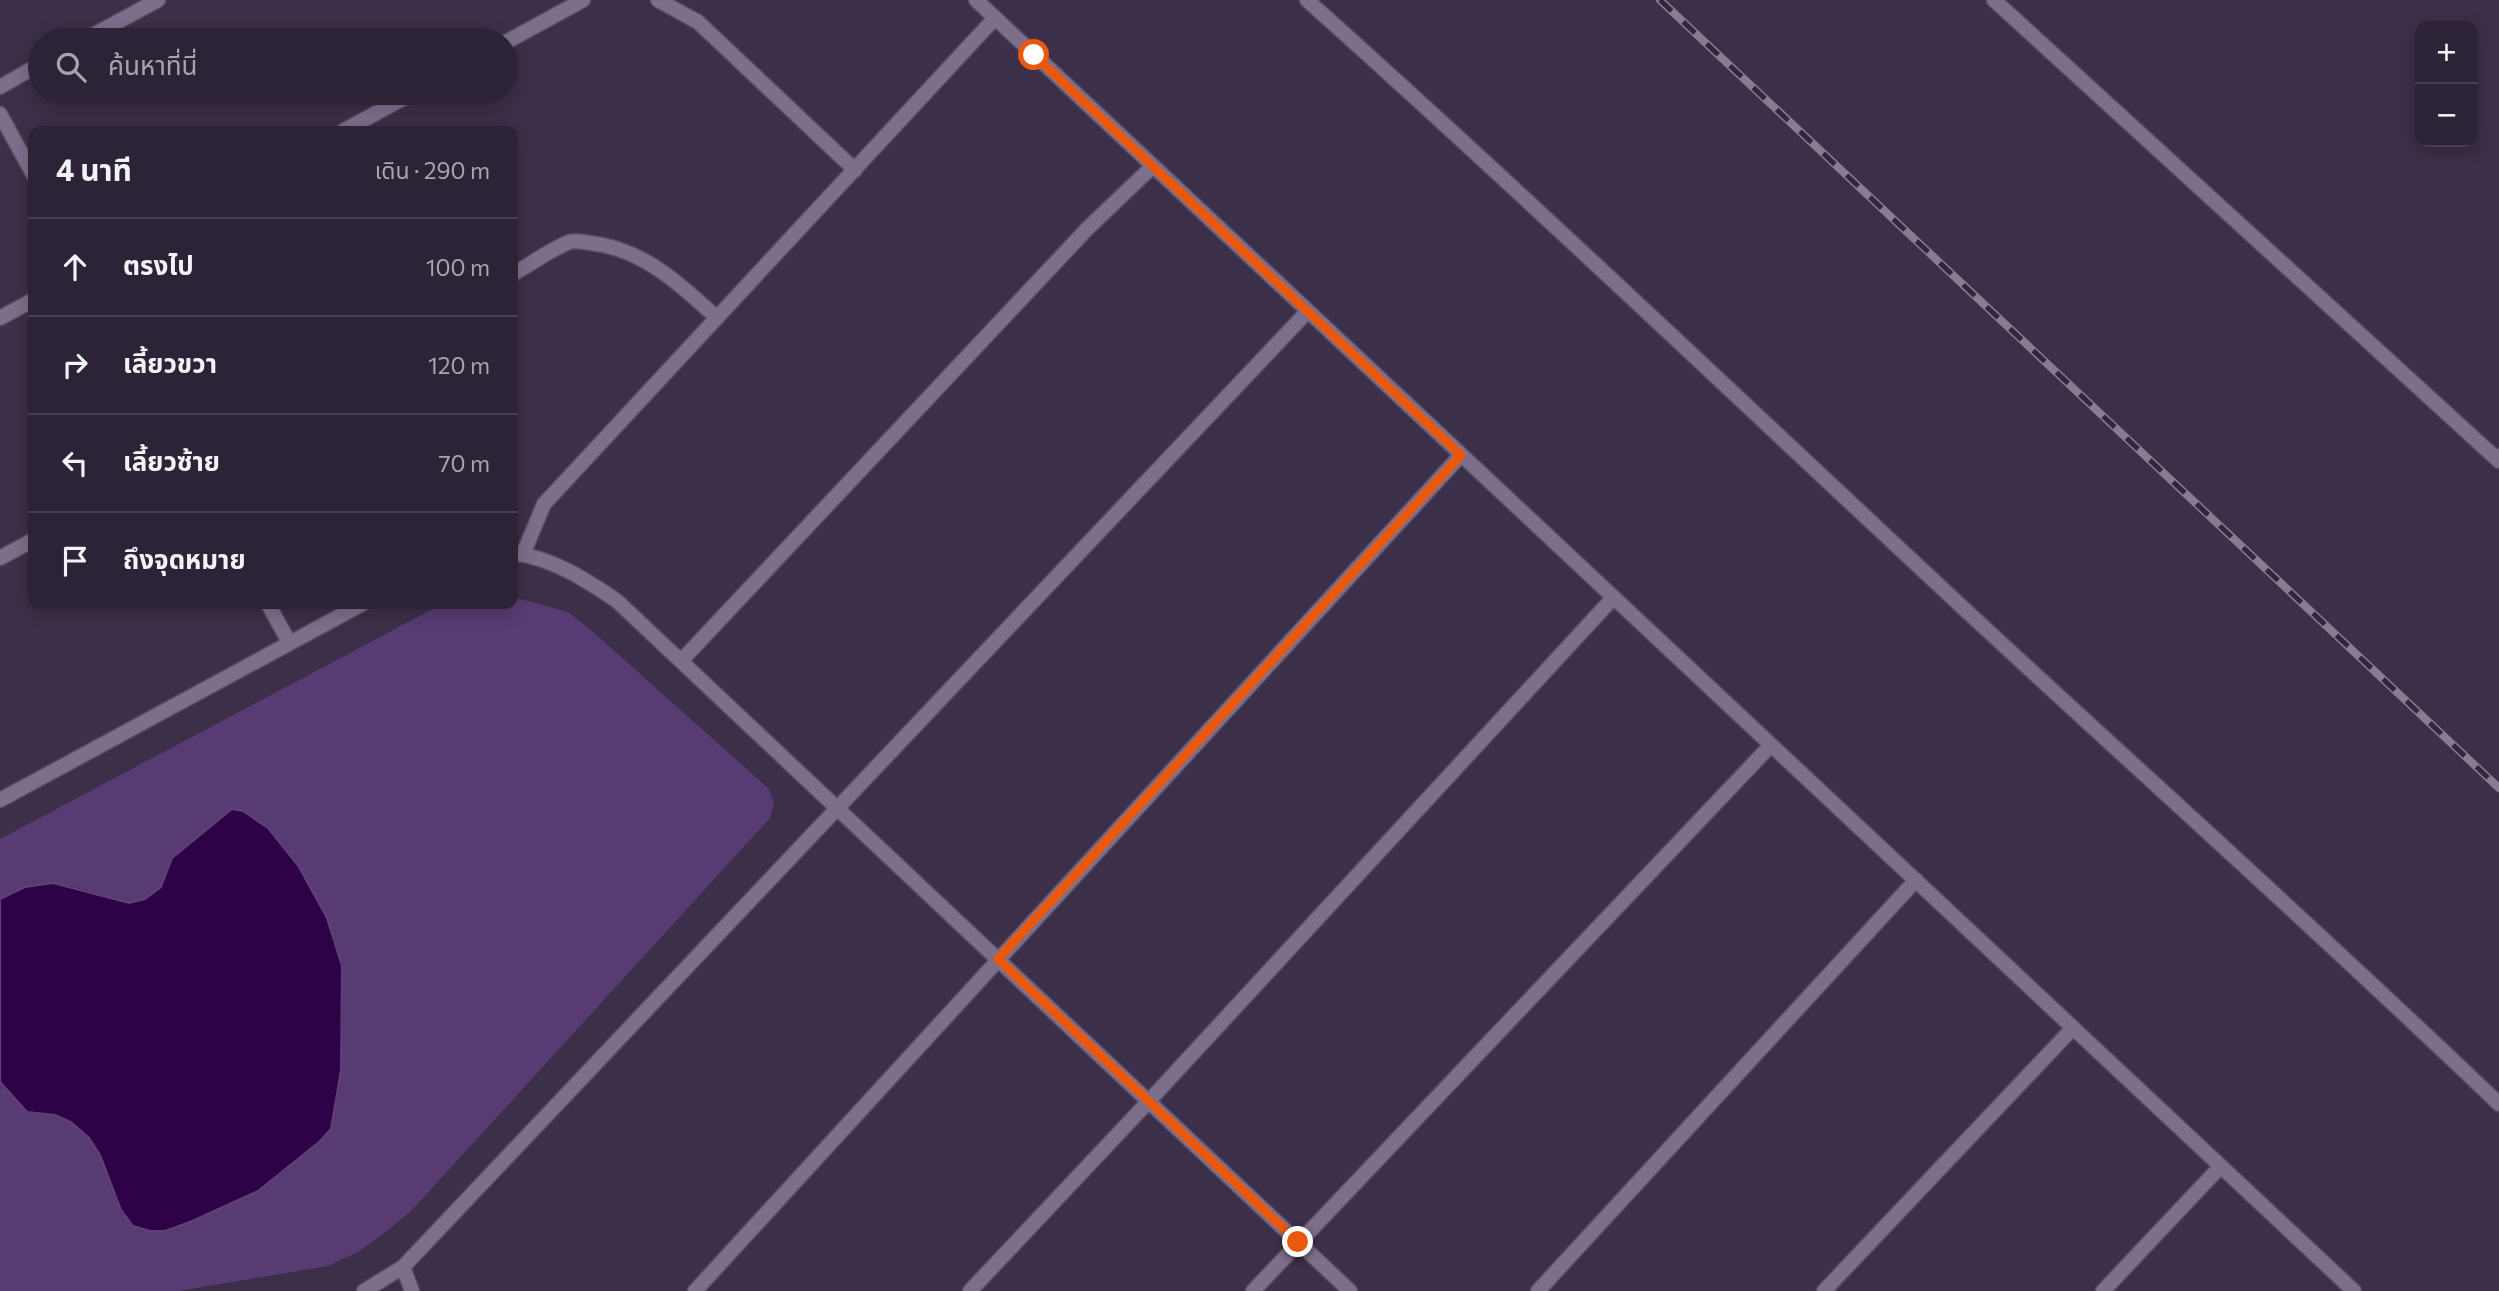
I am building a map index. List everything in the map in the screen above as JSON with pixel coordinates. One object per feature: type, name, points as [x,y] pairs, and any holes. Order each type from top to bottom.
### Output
[{"type":"street","points":[[107,28],[158,0]]},
{"type":"street","points":[[518,35],[583,0]]},
{"type":"street","points":[[658,0],[698,22],[855,170]]},
{"type":"street","points":[[975,0],[2354,1291]]},
{"type":"street","points":[[1307,0],[1484,159],[1951,597],[2379,989],[2499,1104]]},
{"type":"street","points":[[1994,0],[2498,458]]},
{"type":"street","points":[[995,18],[544,504],[518,553],[558,565],[607,594],[1350,1291]]},
{"type":"street","points":[[0,86],[28,71]]},
{"type":"street","points":[[352,126],[391,105]]},
{"type":"street","points":[[0,114],[28,165]]},
{"type":"street","points":[[681,661],[1087,229],[1153,166]]},
{"type":"street","points":[[518,271],[572,241],[595,243],[626,251],[652,265],[680,284],[717,318]]},
{"type":"street","points":[[0,318],[28,303]]},
{"type":"street","points":[[364,1291],[404,1267],[1308,311]]},
{"type":"street","points":[[695,1291],[1461,455]]},
{"type":"street","points":[[0,558],[28,543]]},
{"type":"street","points":[[970,1291],[1613,598]]},
{"type":"street","points":[[271,609],[289,642]]},
{"type":"street","points":[[0,800],[352,609]]},
{"type":"street","points":[[1252,1291],[1771,745]]},
{"type":"street","points":[[1538,1291],[1916,880]]},
{"type":"street","points":[[1825,1291],[2073,1028]]},
{"type":"street","points":[[2103,1291],[2221,1166]]},
{"type":"street","points":[[404,1267],[412,1291]]},
{"type":"shaded area","points":[[518,598],[568,612],[591,630],[769,789],[774,802],[770,818],[412,1210],[386,1232],[358,1252],[328,1266],[178,1291],[0,1291],[0,1082],[27,1112],[54,1115],[70,1121],[84,1132],[94,1146],[133,1226],[331,1129],[341,1070],[343,1003],[172,858],[161,887],[145,899],[129,903],[71,886],[4,896],[0,899],[0,839],[433,609],[518,609]]},
{"type":"shaded area","points":[[232,809],[243,811],[268,828],[299,867],[327,918],[342,966],[341,1070],[331,1129],[319,1142],[258,1191],[190,1222],[165,1231],[150,1231],[133,1226],[121,1210],[100,1155],[89,1138],[71,1122],[55,1115],[27,1112],[0,1082],[0,899],[25,887],[53,883],[129,903],[145,899],[161,887],[172,858]]},
{"type":"railway","points":[[1660,0],[2499,788]]},
{"type":"route","points":[[1034,55],[1461,455],[998,959],[1298,1242]]}]
